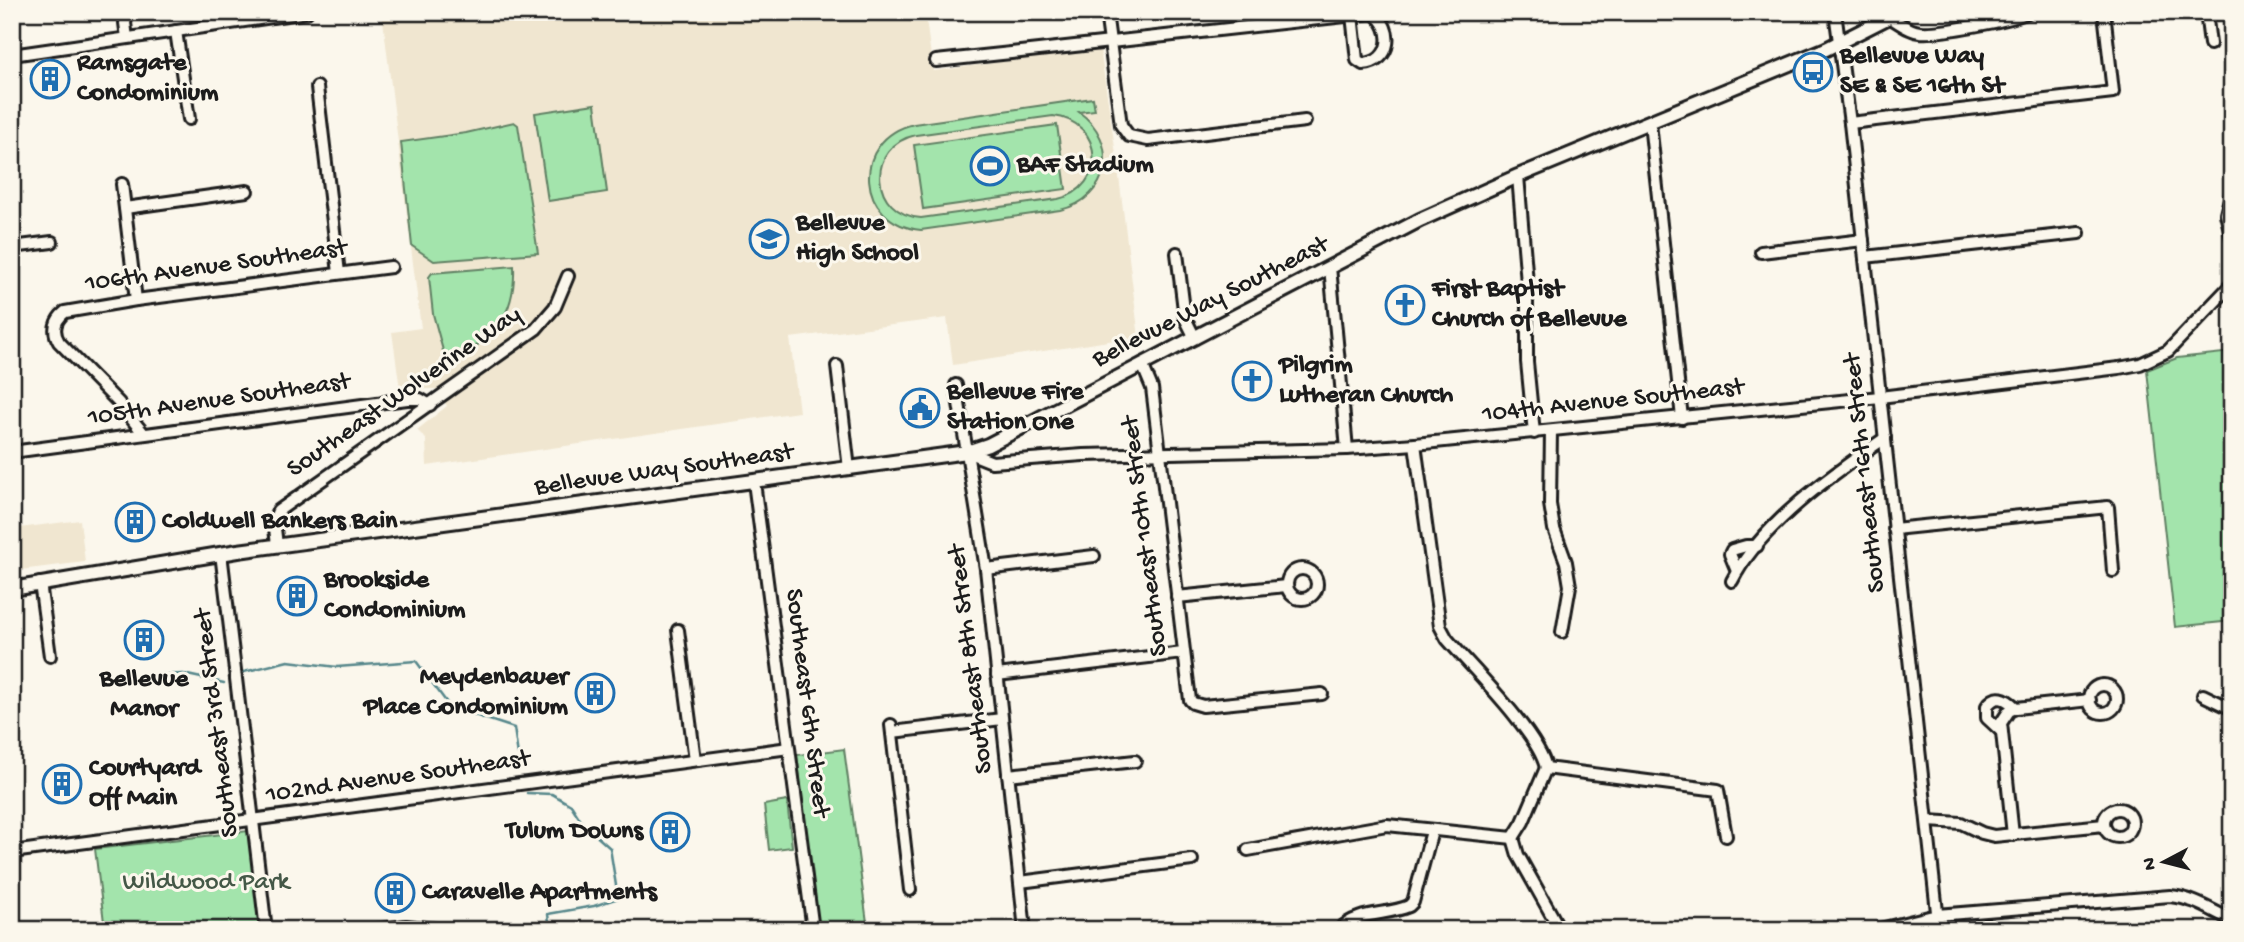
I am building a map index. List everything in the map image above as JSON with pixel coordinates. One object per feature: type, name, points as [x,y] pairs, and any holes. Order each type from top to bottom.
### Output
[{"type":"main road","name":"Bellevue Way Southeast","points":[[12,589],[221,553],[967,452],[988,445],[1420,220],[1518,176],[1839,43],[1895,15]]},
{"type":"street","points":[[127,38],[125,23],[128,12]]},
{"type":"street","points":[[12,55],[307,12]]},
{"type":"street","points":[[1106,12],[1121,125],[1129,136],[1148,140],[1305,121]]},
{"type":"street","name":"Southeast 16th Street","points":[[1835,12],[1850,123],[1939,930]]},
{"type":"street","points":[[1895,15],[1908,29],[1931,32],[1971,26],[2028,12]]},
{"type":"street","points":[[1850,123],[2113,92],[2104,12]]},
{"type":"street","points":[[2206,12],[2210,44]]},
{"type":"street","points":[[936,61],[1110,43],[1300,17],[1373,13],[1384,23],[1388,41],[1383,56],[1378,60],[1363,64],[1357,60],[1352,15]]},
{"type":"street","points":[[176,31],[189,119]]},
{"type":"street","points":[[317,87],[340,273]]},
{"type":"street","points":[[1650,123],[1682,418]]},
{"type":"street","points":[[1518,176],[1527,283],[1527,362],[1534,433]]},
{"type":"street","points":[[122,184],[136,300]]},
{"type":"street","points":[[125,208],[247,191]]},
{"type":"street","points":[[2232,191],[2226,214],[2232,238]]},
{"type":"street","points":[[1865,257],[2079,233]]},
{"type":"street","points":[[1761,252],[1863,240]]},
{"type":"street","points":[[12,247],[52,242]]},
{"type":"street","points":[[1177,253],[1185,318],[1195,338]]},
{"type":"street","name":"106th Avenue Southeast","points":[[144,434],[118,402],[59,342],[55,326],[61,315],[71,310],[136,300],[391,267]]},
{"type":"street","points":[[1330,267],[1347,449]]},
{"type":"street","name":"Southeast Wolverine Way","points":[[277,545],[274,520],[282,507],[536,329],[555,307],[568,276]]},
{"type":"street","name":"104th Avenue Southeast","points":[[967,452],[992,462],[1083,455],[1347,449],[1415,444],[1880,397],[2140,364],[2168,351],[2232,284]]},
{"type":"street","name":"Southeast 10th Street","points":[[1142,364],[1152,388],[1188,694],[1193,703],[1203,706],[1322,694]]},
{"type":"street","points":[[837,366],[849,469]]},
{"type":"street","name":"Southeast 8th Street","points":[[956,385],[986,569],[1025,930]]},
{"type":"street","name":"105th Avenue Southeast","points":[[12,452],[407,399],[421,399],[430,405]]},
{"type":"street","points":[[1551,431],[1552,517],[1566,562],[1570,586],[1562,632]]},
{"type":"street","points":[[1757,546],[1732,550],[1730,554],[1735,576],[1772,527],[1834,474],[1885,438]]},
{"type":"street","points":[[1415,444],[1440,626],[1447,639],[1531,736],[1543,756],[1546,768],[1523,822],[1513,838],[1518,855],[1560,930]]},
{"type":"street","name":"Southeast 6th Street","points":[[754,482],[813,930]]},
{"type":"street","points":[[1894,529],[2108,506],[2113,572]]},
{"type":"street","name":"Southeast 3rd Street","points":[[221,553],[266,930]]},
{"type":"street","points":[[986,569],[1094,556]]},
{"type":"street","points":[[40,583],[50,656]]},
{"type":"street","points":[[1177,597],[1286,586]]},
{"type":"street","points":[[678,630],[695,760]]},
{"type":"street","points":[[998,675],[1183,653]]},
{"type":"street","points":[[2203,695],[2232,709]]},
{"type":"street","points":[[2001,731],[1987,718],[1985,710],[1989,702],[2003,698],[2015,708]]},
{"type":"street","points":[[2013,835],[2001,731],[2004,716],[2015,708],[2090,700]]},
{"type":"street","points":[[910,890],[892,729],[1002,719]]},
{"type":"street","name":"102nd Avenue Southeast","points":[[12,852],[789,748]]},
{"type":"street","points":[[1008,775],[1135,761]]},
{"type":"street","points":[[1546,768],[1718,790],[1726,836]]},
{"type":"street","points":[[1928,821],[1961,822],[1987,835],[2013,835],[2104,825]]},
{"type":"street","points":[[1248,850],[1387,825],[1513,838]]},
{"type":"street","points":[[1339,930],[1352,919],[1409,906],[1413,902],[1433,831]]},
{"type":"street","points":[[1020,882],[1192,860]]},
{"type":"street","points":[[1876,930],[1937,915],[2169,896],[2185,897],[2199,902],[2232,920]]},
{"type":"street","points":[[374,930],[406,926],[447,930]]},
{"type":"street","points":[[1788,930],[1818,930]]},
{"type":"shaded area","name":"Bellevue High School","points":[[382,12],[925,12],[933,71],[1100,49],[1140,346],[1128,338],[953,365],[947,318],[790,338],[799,412],[427,466],[426,439],[417,430],[447,406],[437,389],[400,389],[392,332],[421,328]]},
{"type":"shaded area","points":[[80,520],[85,562],[12,571],[12,529]]},
{"type":"green space","points":[[1093,98],[1095,110],[1079,112],[1092,124],[1101,138],[1105,153],[1104,168],[1099,182],[1090,194],[1077,204],[1060,210],[921,230],[899,224],[883,213],[873,198],[869,180],[871,163],[879,146],[893,133],[914,124]],"holes":[[[1053,116],[1070,121],[1082,130],[1090,142],[1092,169],[1085,182],[1074,192],[1058,199],[921,218],[904,214],[892,205],[884,193],[880,179],[888,152],[899,142],[916,135]]]},
{"type":"green space","points":[[595,104],[607,192],[548,201],[535,113]]},
{"type":"green space","points":[[514,122],[518,125],[538,253],[434,261],[412,246],[401,142],[466,133]]},
{"type":"green space","points":[[1057,125],[1066,189],[923,209],[914,145]]},
{"type":"green space","points":[[514,266],[511,299],[498,326],[476,346],[445,358],[433,314],[429,277],[432,273]]},
{"type":"green space","points":[[2232,352],[2232,621],[2175,627],[2147,370],[2177,358]]},
{"type":"green space","points":[[844,749],[868,930],[818,930],[797,755]]},
{"type":"green space","points":[[787,801],[792,847],[769,850],[764,805]]},
{"type":"green space","name":"Wildwood Park","points":[[248,831],[260,930],[105,930],[95,849]]},
{"type":"waterway","points":[[244,672],[288,661],[337,667],[416,661],[450,707],[514,728],[518,755]]},
{"type":"waterway","points":[[134,676],[183,674],[224,683]]},
{"type":"waterway","points":[[527,793],[552,794],[571,805],[583,824],[610,848],[618,898],[594,906],[548,914],[550,930]]},
{"type":"place","name":"Bellevue Way SE & SE 16th St","points":[[1813,72]]},
{"type":"place","name":"Ramsgate Condominium","points":[[50,79]]},
{"type":"place","name":"BAF Stadium","points":[[990,166]]},
{"type":"place","name":"Bellevue High School","points":[[769,239]]},
{"type":"place","name":"First Baptist Church of Bellevue","points":[[1405,305]]},
{"type":"place","name":"Pilgrim Lutheran Church","points":[[1252,381]]},
{"type":"place","name":"Bellevue Fire Station One","points":[[920,408]]},
{"type":"place","name":"Coldwell Bankers Bain","points":[[135,522]]},
{"type":"place","name":"Brookside Condominium","points":[[297,596]]},
{"type":"place","name":"Bellevue Manor","points":[[144,640]]},
{"type":"place","name":"Meydenbauer Place Condominium","points":[[595,693]]},
{"type":"place","name":"Courtyard Off Main","points":[[62,784]]},
{"type":"place","name":"Tulum Downs","points":[[670,832]]},
{"type":"place","name":"Caravelle Apartments","points":[[395,893]]}]
